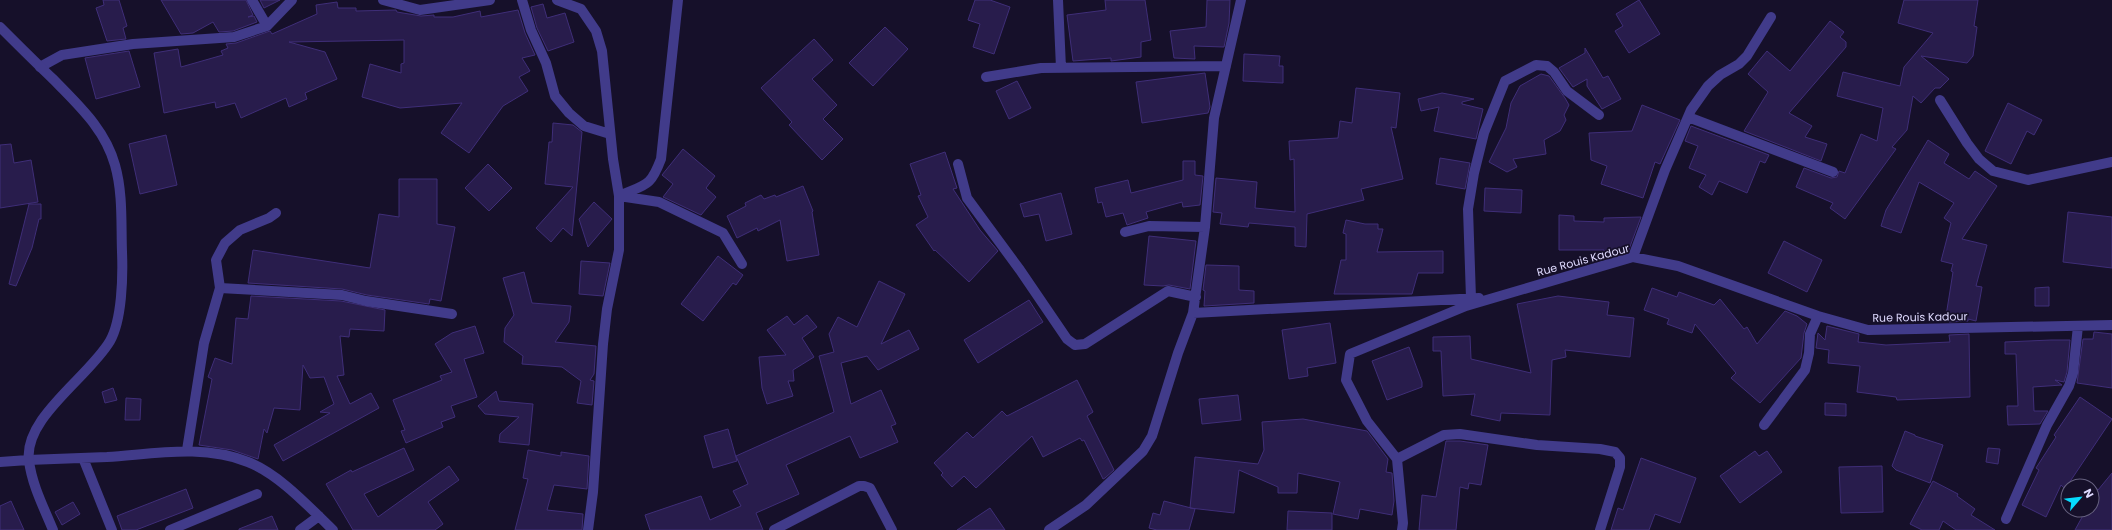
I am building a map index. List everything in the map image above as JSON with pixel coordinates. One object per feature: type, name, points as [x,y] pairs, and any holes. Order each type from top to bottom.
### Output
[{"type":"street","points":[[252,0],[267,26]]},
{"type":"street","points":[[40,67],[62,55],[133,44],[234,36],[267,26],[292,0]]},
{"type":"street","points":[[383,0],[420,10],[490,0]]},
{"type":"street","points":[[522,0],[531,30],[546,63],[555,96],[569,113],[584,126],[610,134]]},
{"type":"street","points":[[557,0],[581,9],[596,31],[602,51],[610,134],[619,196],[619,250],[607,309],[603,344],[594,492],[588,530]]},
{"type":"street","points":[[619,196],[647,185],[655,176],[661,158],[678,0]]},
{"type":"street","points":[[1058,0],[1061,68]]},
{"type":"street","points":[[1049,530],[1086,504],[1143,451],[1152,436],[1178,353],[1193,313],[1205,227],[1214,118],[1241,0]]},
{"type":"street","points":[[1634,257],[1665,170],[1688,117],[1708,86],[1739,64],[1747,56],[1770,17]]},
{"type":"street","points":[[0,27],[90,116],[104,137],[115,165],[121,199],[122,268],[117,319],[110,341],[93,364],[47,411],[32,437],[28,460],[35,487],[53,530]]},
{"type":"street","points":[[1472,298],[1468,210],[1471,187],[1484,133],[1505,82],[1536,65],[1547,66],[1554,72],[1568,91],[1599,115]]},
{"type":"street","points":[[986,77],[1041,68],[1226,66]]},
{"type":"street","points":[[1940,100],[1978,159],[1993,171],[2028,180],[2112,162]]},
{"type":"street","points":[[1688,117],[1833,172]]},
{"type":"street","points":[[958,164],[967,198],[1020,270],[1067,339],[1075,345],[1085,344],[1168,291],[1196,297]]},
{"type":"street","points":[[619,196],[659,202],[723,233],[742,264]]},
{"type":"street","points":[[187,450],[204,343],[220,288],[216,260],[225,243],[240,230],[269,218],[276,213]]},
{"type":"street","points":[[1125,232],[1149,226],[1205,227]]},
{"type":"street","name":"Rue Rouis Kadour","points":[[1397,459],[1367,421],[1346,380],[1350,354],[1466,306],[1634,257],[1678,266],[1818,316],[1868,330],[2112,325]]},
{"type":"street","points":[[220,288],[342,296],[452,314]]},
{"type":"street","points":[[1193,313],[1498,297]]},
{"type":"street","points":[[1764,426],[1805,370],[1809,353],[1810,334],[1818,316]]},
{"type":"street","points":[[2006,518],[2047,425],[2069,386],[2073,373],[2078,326]]},
{"type":"street","points":[[1402,530],[1404,523],[1397,459],[1444,435],[1460,434],[1537,445],[1600,449],[1615,452],[1620,458],[1620,468],[1600,530]]},
{"type":"street","points":[[0,462],[83,458],[187,450],[232,456],[250,462],[289,488],[333,530]]},
{"type":"street","points":[[83,458],[112,530]]},
{"type":"street","points":[[774,530],[859,486],[870,488],[892,530]]},
{"type":"street","points":[[170,530],[196,525],[257,494]]},
{"type":"street","points":[[300,530],[319,516]]},
{"type":"building","points":[[103,0],[119,0],[127,26],[123,28],[126,39],[107,41],[96,8],[104,5]]},
{"type":"building","points":[[161,0],[246,0],[253,15],[248,17],[254,16],[257,22],[233,31],[219,32],[213,22],[193,33],[181,34]]},
{"type":"building","points":[[260,0],[280,0],[264,8]]},
{"type":"building","points":[[975,0],[990,0],[1010,7],[994,54],[973,47],[980,24],[968,20]]},
{"type":"building","points":[[1105,0],[1145,0],[1151,40],[1141,42],[1141,57],[1111,61],[1111,58],[1073,61],[1067,15],[1106,10]]},
{"type":"building","points":[[1207,0],[1230,0],[1229,23],[1224,47],[1194,46],[1195,59],[1174,58],[1170,31],[1206,27]]},
{"type":"building","points":[[1639,0],[1660,34],[1629,53],[1615,31],[1623,26],[1616,14]]},
{"type":"building","points":[[1904,0],[1978,0],[1974,26],[1977,27],[1973,56],[1967,63],[1921,56],[1949,79],[1940,88],[1935,88],[1921,103],[1913,96],[1907,130],[1892,147],[1896,149],[1845,219],[1830,208],[1833,203],[1796,187],[1804,168],[1831,178],[1837,177],[1839,171],[1845,173],[1861,134],[1877,141],[1883,108],[1837,96],[1843,72],[1900,86],[1904,67],[1933,33],[1898,23]]},
{"type":"building","points":[[337,2],[338,8],[356,8],[356,11],[396,10],[397,12],[421,16],[434,15],[434,17],[453,17],[480,11],[481,17],[518,10],[525,33],[535,55],[522,58],[530,71],[519,77],[528,91],[503,106],[469,153],[441,133],[462,103],[400,108],[362,97],[370,64],[401,73],[401,64],[404,63],[404,40],[289,42],[325,52],[337,79],[305,93],[307,99],[289,107],[286,98],[241,118],[235,103],[216,108],[215,102],[164,113],[154,53],[178,49],[181,67],[223,55],[221,51],[228,48],[226,44],[236,43],[270,31],[272,34],[317,14],[316,5]]},
{"type":"building","points":[[543,4],[547,18],[565,13],[574,42],[548,51],[537,28],[531,7]]},
{"type":"building","points":[[1830,21],[1844,32],[1840,37],[1846,42],[1846,47],[1789,113],[1812,126],[1805,137],[1827,144],[1821,161],[1744,131],[1768,92],[1748,74],[1767,51],[1790,71]]},
{"type":"building","points":[[885,27],[908,49],[873,86],[849,63]]},
{"type":"building","points":[[814,39],[833,60],[812,79],[837,105],[823,119],[843,139],[822,160],[789,125],[792,122],[761,88]]},
{"type":"building","points":[[1585,48],[1603,78],[1608,76],[1621,99],[1602,109],[1587,86],[1587,79],[1573,87],[1559,68],[1585,53]]},
{"type":"building","points":[[129,51],[140,87],[96,99],[85,58]]},
{"type":"building","points":[[1244,54],[1280,56],[1279,66],[1283,66],[1283,83],[1243,81]]},
{"type":"building","points":[[1205,73],[1210,107],[1208,113],[1142,123],[1136,82]]},
{"type":"building","points":[[1541,74],[1549,76],[1569,105],[1564,115],[1566,120],[1560,131],[1544,140],[1546,154],[1513,159],[1517,167],[1507,172],[1489,162],[1506,128],[1511,103],[1520,86]]},
{"type":"building","points":[[1017,81],[1031,108],[1009,119],[996,91]]},
{"type":"building","points":[[1356,88],[1400,93],[1396,128],[1391,127],[1403,179],[1361,189],[1364,200],[1307,214],[1306,247],[1295,246],[1295,227],[1249,223],[1248,227],[1220,224],[1222,213],[1213,212],[1216,178],[1257,182],[1255,208],[1295,212],[1294,159],[1290,160],[1289,141],[1338,138],[1340,121],[1352,123]]},
{"type":"building","points":[[1442,93],[1474,99],[1462,102],[1462,104],[1483,109],[1476,139],[1434,131],[1439,107],[1421,111],[1418,99]]},
{"type":"building","points":[[2008,103],[2042,120],[2034,135],[2027,131],[2011,164],[1985,151]]},
{"type":"building","points":[[1642,105],[1680,120],[1660,164],[1655,162],[1643,198],[1601,184],[1607,166],[1591,160],[1589,133],[1632,131]]},
{"type":"building","points":[[553,123],[573,125],[582,132],[572,236],[563,228],[551,242],[536,228],[573,187],[545,184],[549,142],[552,142]]},
{"type":"building","points":[[1691,126],[1769,155],[1765,163],[1760,161],[1747,193],[1719,181],[1712,195],[1699,187],[1706,175],[1689,168],[1698,146],[1685,141]]},
{"type":"building","points":[[166,135],[177,185],[140,194],[129,144]]},
{"type":"building","points":[[1928,140],[1949,154],[1944,163],[1969,179],[1975,171],[1997,186],[1962,239],[1987,245],[1976,286],[1982,287],[1976,321],[1968,319],[1968,321],[1949,322],[1948,316],[1946,316],[1953,264],[1941,261],[1951,223],[1944,218],[1954,203],[1919,182],[1901,233],[1881,226],[1886,210]]},
{"type":"building","points":[[11,144],[14,163],[31,160],[38,202],[0,208],[0,145]]},
{"type":"building","points":[[683,149],[715,176],[706,188],[716,197],[701,215],[663,197],[673,184],[662,175]]},
{"type":"building","points":[[945,152],[957,188],[953,189],[980,230],[998,251],[969,282],[935,250],[934,251],[916,225],[928,217],[918,196],[921,195],[910,164]]},
{"type":"building","points":[[1440,158],[1470,163],[1465,189],[1436,184]]},
{"type":"building","points":[[1183,161],[1195,161],[1195,175],[1203,176],[1200,205],[1183,207],[1182,202],[1146,212],[1148,218],[1127,225],[1123,213],[1106,217],[1102,202],[1098,203],[1095,188],[1128,180],[1131,193],[1183,180]]},
{"type":"building","points":[[488,164],[512,188],[489,211],[465,188]]},
{"type":"building","points":[[399,179],[437,179],[437,224],[455,227],[441,301],[430,299],[429,304],[367,295],[342,289],[248,283],[253,250],[370,268],[379,214],[399,217]]},
{"type":"building","points":[[803,186],[813,211],[819,255],[787,261],[780,220],[758,231],[757,228],[737,238],[727,216],[746,206],[745,203],[761,195],[764,199],[775,195],[776,197]]},
{"type":"building","points":[[1485,188],[1522,190],[1521,213],[1484,211]]},
{"type":"building","points":[[1061,193],[1072,234],[1046,241],[1039,214],[1024,217],[1020,204]]},
{"type":"building","points":[[594,202],[612,219],[588,247],[579,219]]},
{"type":"building","points":[[29,204],[41,204],[41,219],[39,219],[32,248],[16,286],[9,284]]},
{"type":"building","points":[[2068,212],[2112,217],[2112,268],[2063,262]]},
{"type":"building","points":[[1559,215],[1574,216],[1574,221],[1604,222],[1604,218],[1641,217],[1628,252],[1604,253],[1604,250],[1559,250]]},
{"type":"building","points":[[1346,220],[1365,224],[1378,224],[1378,229],[1383,229],[1377,252],[1443,251],[1443,273],[1418,273],[1412,294],[1334,294],[1341,260],[1346,260],[1346,234],[1343,233]]},
{"type":"building","points":[[1149,236],[1196,241],[1190,289],[1169,285],[1144,285]]},
{"type":"building","points":[[1784,241],[1822,260],[1807,292],[1768,273]]},
{"type":"building","points":[[718,256],[743,275],[736,285],[733,283],[703,321],[681,304]]},
{"type":"building","points":[[581,261],[610,263],[603,296],[579,294]]},
{"type":"building","points":[[1206,265],[1239,266],[1239,290],[1254,291],[1254,303],[1204,306],[1205,291],[1203,290]]},
{"type":"building","points":[[524,272],[532,303],[571,306],[569,322],[555,342],[596,346],[594,374],[590,380],[594,381],[592,405],[577,403],[581,381],[562,367],[522,364],[523,356],[504,342],[505,328],[514,315],[503,278]]},
{"type":"building","points":[[879,281],[905,294],[881,344],[909,330],[919,349],[878,370],[867,356],[841,363],[851,404],[881,390],[896,424],[891,426],[898,442],[860,458],[850,436],[786,465],[799,494],[756,513],[763,530],[650,530],[645,515],[701,496],[710,520],[741,506],[733,491],[748,484],[736,456],[834,412],[819,356],[834,352],[829,334],[838,317],[857,327]]},
{"type":"building","points":[[2049,287],[2049,306],[2035,306],[2035,288]]},
{"type":"building","points":[[1652,288],[1677,297],[1679,292],[1714,305],[1720,299],[1744,329],[1747,327],[1757,344],[1785,311],[1797,316],[1807,324],[1804,333],[1801,358],[1760,403],[1731,378],[1736,373],[1695,324],[1692,333],[1667,324],[1669,319],[1644,310]]},
{"type":"building","points":[[251,296],[341,301],[385,310],[384,331],[350,329],[349,337],[340,336],[344,375],[337,376],[350,404],[371,393],[379,408],[283,461],[274,445],[330,413],[320,412],[334,404],[324,377],[310,378],[303,365],[300,410],[274,408],[267,433],[264,429],[258,459],[232,450],[199,445],[212,379],[208,377],[215,358],[232,364],[236,318],[248,319]]},
{"type":"building","points":[[1558,296],[1609,302],[1607,315],[1634,318],[1630,357],[1565,350],[1566,357],[1552,360],[1550,415],[1501,413],[1500,421],[1471,415],[1475,394],[1443,396],[1441,351],[1433,351],[1433,337],[1470,336],[1471,359],[1531,373],[1517,304]]},
{"type":"building","points":[[1029,300],[1043,322],[978,363],[964,340]]},
{"type":"building","points":[[807,315],[817,327],[802,338],[814,357],[793,370],[794,381],[788,381],[793,396],[767,404],[762,388],[759,357],[786,355],[767,330],[787,316],[794,325]]},
{"type":"building","points":[[1330,323],[1336,363],[1307,368],[1308,376],[1289,379],[1282,330]]},
{"type":"building","points":[[475,326],[484,353],[464,359],[477,397],[451,406],[455,417],[441,422],[443,427],[406,443],[401,431],[405,430],[393,400],[442,380],[440,376],[452,372],[435,344],[452,333]]},
{"type":"building","points":[[1827,326],[1859,334],[1858,342],[1886,345],[1950,342],[1949,335],[1969,334],[1970,397],[1897,400],[1896,397],[1857,392],[1860,366],[1828,363],[1829,350],[1816,348],[1818,333],[1825,340]]},
{"type":"building","points":[[2094,332],[2112,334],[2112,388],[2077,383],[2083,339],[2093,339]]},
{"type":"building","points":[[2070,340],[2067,372],[2064,382],[2055,380],[2062,385],[2033,387],[2034,411],[2048,411],[2040,424],[2008,425],[2007,406],[2018,406],[2016,354],[2005,354],[2005,342]]},
{"type":"building","points":[[1409,347],[1422,382],[1422,387],[1387,400],[1372,361]]},
{"type":"building","points":[[1077,380],[1093,412],[1087,416],[1114,470],[1105,478],[1103,479],[1084,440],[1082,441],[1080,438],[1043,457],[1032,436],[976,488],[964,476],[952,487],[941,475],[943,473],[934,463],[967,432],[973,438],[1002,411],[1007,416]]},
{"type":"building","points":[[113,388],[117,400],[105,403],[102,392]]},
{"type":"building","points":[[496,391],[499,401],[533,404],[529,445],[499,442],[500,434],[519,417],[485,414],[478,406]]},
{"type":"building","points":[[1238,395],[1241,420],[1202,424],[1199,399]]},
{"type":"building","points":[[2080,397],[2112,419],[2072,478],[2060,478],[2060,487],[2046,517],[2022,505],[2039,470],[2036,468],[2056,437],[2054,435]]},
{"type":"building","points":[[126,398],[141,399],[140,420],[125,420]]},
{"type":"building","points":[[1825,403],[1846,404],[1846,416],[1825,415]]},
{"type":"building","points":[[1303,419],[1367,431],[1388,459],[1386,472],[1392,473],[1394,501],[1392,515],[1360,509],[1358,519],[1333,514],[1340,482],[1298,473],[1297,493],[1278,493],[1278,487],[1239,470],[1234,513],[1190,508],[1195,457],[1258,464],[1264,450],[1262,422]]},
{"type":"building","points":[[728,429],[737,461],[713,468],[704,436]]},
{"type":"building","points":[[1905,431],[1915,436],[1943,445],[1930,483],[1896,470],[1892,466]]},
{"type":"building","points":[[1446,441],[1460,441],[1488,445],[1481,485],[1469,483],[1468,489],[1460,487],[1456,530],[1419,530],[1422,495],[1436,497]]},
{"type":"building","points":[[404,448],[414,470],[364,494],[378,517],[449,466],[459,480],[428,502],[443,524],[435,530],[353,530],[326,484],[351,470],[352,472]]},
{"type":"building","points":[[1988,448],[2000,449],[1998,464],[1986,462]]},
{"type":"building","points":[[528,450],[561,456],[561,452],[589,456],[587,489],[554,485],[547,510],[583,514],[582,530],[515,530],[528,479],[523,478]]},
{"type":"building","points":[[1755,451],[1759,456],[1767,451],[1782,472],[1740,503],[1720,476]]},
{"type":"building","points":[[1641,458],[1696,478],[1680,523],[1655,514],[1649,530],[1611,530],[1618,508],[1623,510]]},
{"type":"building","points":[[1882,466],[1883,512],[1841,513],[1839,467]]},
{"type":"building","points":[[2112,473],[2112,530],[2075,530],[2082,518],[2100,518],[2100,488]]},
{"type":"building","points":[[1933,481],[1958,494],[1957,496],[1975,509],[1971,515],[1995,530],[1956,530],[1943,521],[1939,530],[1922,530],[1910,524]]},
{"type":"building","points":[[186,489],[193,508],[136,530],[122,530],[117,516]]},
{"type":"building","points":[[11,501],[24,530],[0,530],[0,506]]},
{"type":"building","points":[[1164,501],[1195,509],[1189,530],[1157,530],[1149,528],[1153,513],[1160,515]]},
{"type":"building","points":[[73,502],[80,514],[62,525],[55,512]]},
{"type":"building","points":[[990,508],[1005,530],[957,530]]},
{"type":"building","points":[[1288,511],[1332,513],[1332,530],[1287,530]]},
{"type":"building","points":[[272,516],[278,530],[239,530],[239,529]]}]
